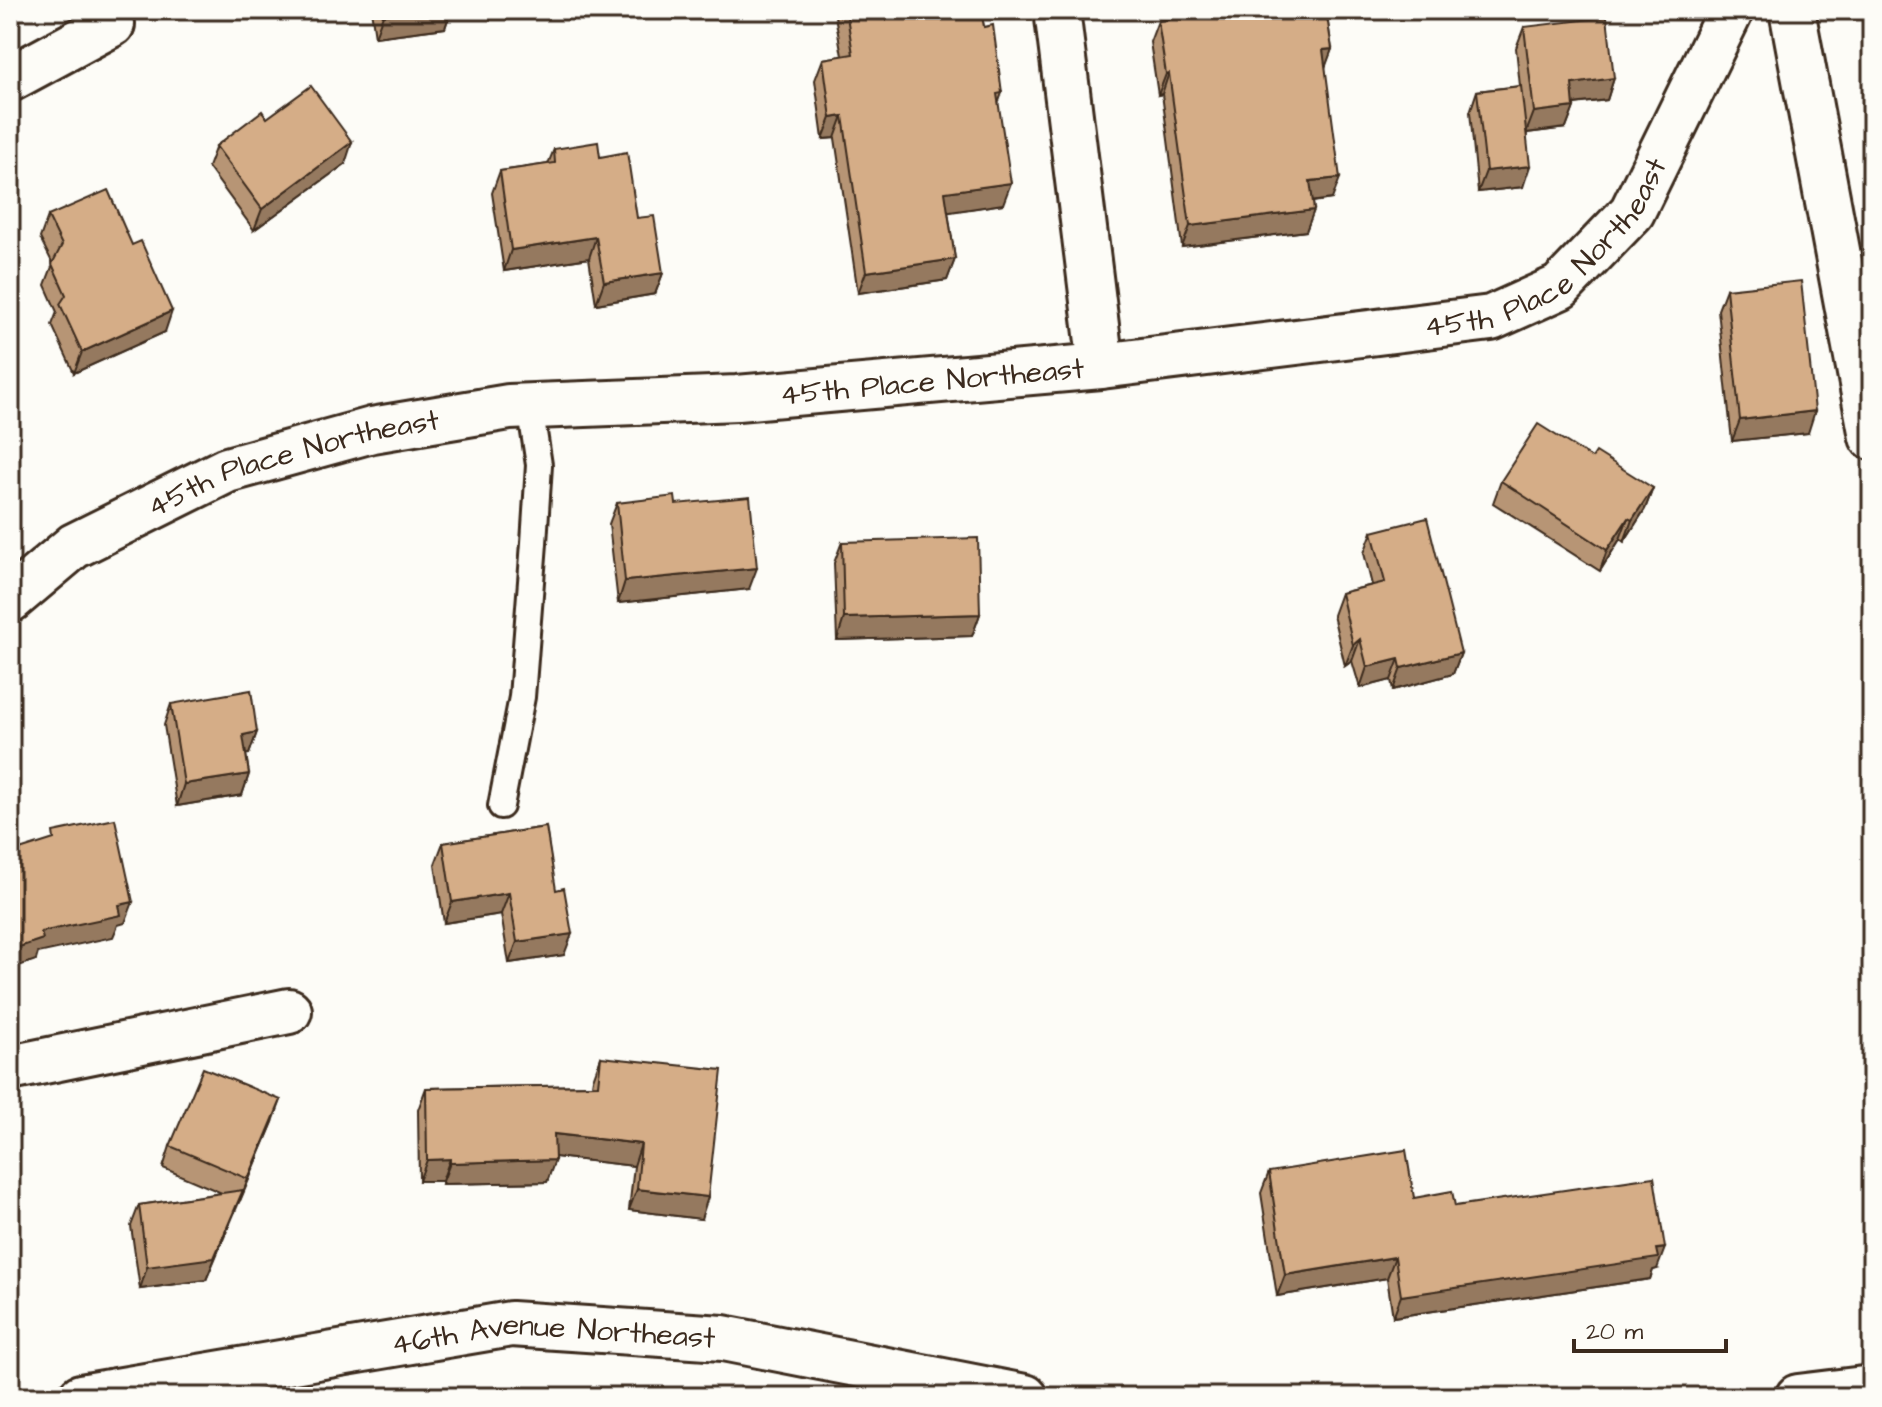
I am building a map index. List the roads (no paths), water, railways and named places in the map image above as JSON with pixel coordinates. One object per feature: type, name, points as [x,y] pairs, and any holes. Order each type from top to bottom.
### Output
[{"type":"street","points":[[1057,10],[1101,366]]},
{"type":"street","name":"45th Place Northeast","points":[[10,600],[74,546],[227,470],[372,430],[530,406],[737,398],[1101,366],[1491,318],[1560,287],[1632,212],[1731,10]]},
{"type":"street","points":[[1792,10],[1872,437]]},
{"type":"street","points":[[10,79],[112,24]]},
{"type":"street","points":[[10,1068],[289,1011]]},
{"type":"street","name":"46th Avenue Northeast","points":[[81,1397],[511,1324],[723,1338],[1012,1396]]},
{"type":"street","points":[[1798,1397],[1872,1388]]},
{"type":"lane","points":[[501,806],[522,697],[533,558],[539,465],[530,406]]}]
